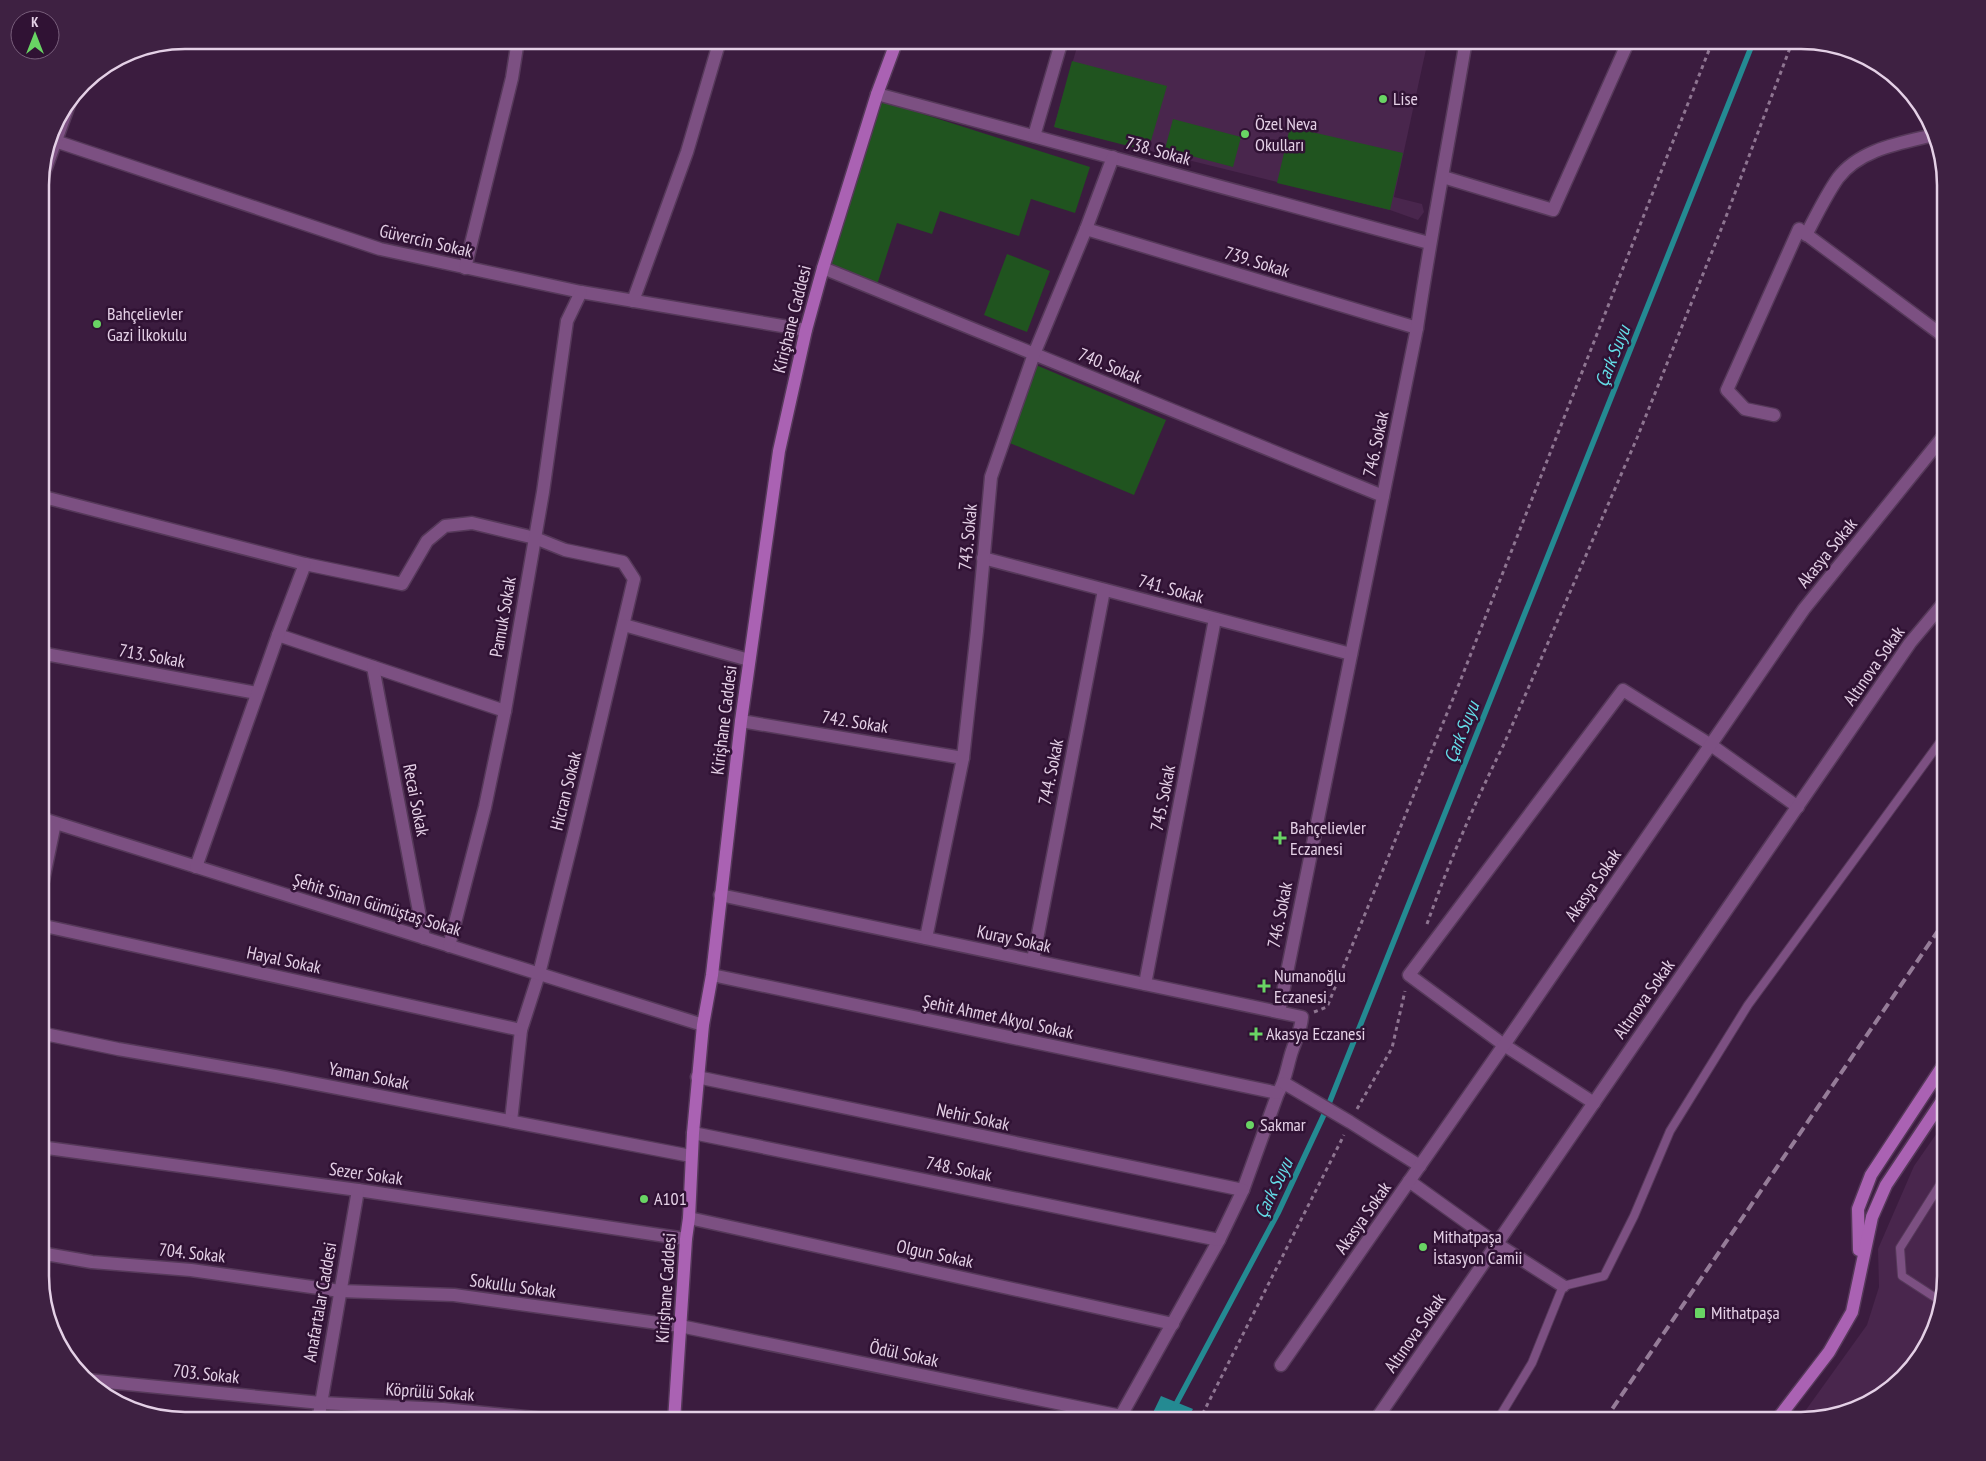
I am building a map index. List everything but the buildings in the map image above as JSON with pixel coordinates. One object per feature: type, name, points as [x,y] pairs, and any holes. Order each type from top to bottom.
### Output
[{"type":"street","points":[[465,268],[512,78],[517,49]]},
{"type":"street","points":[[633,301],[687,152],[717,49]]},
{"type":"street","name":"Kirişhane Caddesi","points":[[675,1412],[697,1077],[703,1025],[712,975],[741,721],[779,451],[806,330],[823,268],[877,94],[894,49]]},
{"type":"street","points":[[1034,136],[1059,49]]},
{"type":"street","name":"746. Sokak","points":[[1279,1012],[1417,328],[1429,243],[1443,177],[1464,49]]},
{"type":"street","points":[[1443,177],[1553,210],[1625,49]]},
{"type":"street","name":"738. Sokak","points":[[877,94],[1429,243]]},
{"type":"street","points":[[1806,235],[1839,178],[1860,158],[1894,144],[1928,136]]},
{"type":"street","name":"Güvercin Sokak","points":[[56,141],[380,249],[581,292],[806,330]]},
{"type":"street","name":"743. Sokak","points":[[926,938],[963,758],[978,630],[991,478],[1034,354],[1086,229],[1113,157]]},
{"type":"street","name":"739. Sokak","points":[[1086,229],[1417,328]]},
{"type":"street","points":[[1774,415],[1745,409],[1727,390],[1799,230],[1937,331]]},
{"type":"street","name":"740. Sokak","points":[[823,268],[1383,496]]},
{"type":"street","name":"Pamuk Sokak","points":[[449,946],[485,807],[505,711],[535,538],[567,320],[581,292]]},
{"type":"street","name":"Akasya Sokak","points":[[1281,1365],[1804,609],[1937,445]]},
{"type":"street","points":[[49,498],[306,564],[278,635],[196,867]]},
{"type":"street","name":"Hicran Sokak","points":[[306,564],[402,584],[427,541],[445,526],[472,523],[535,538],[565,550],[623,562],[634,579],[538,974],[521,1030],[511,1121]]},
{"type":"street","name":"741. Sokak","points":[[983,558],[1351,654]]},
{"type":"street","name":"744. Sokak","points":[[1033,960],[1104,590]]},
{"type":"street","name":"Altınova Sokak","points":[[1381,1412],[1910,643],[1937,611]]},
{"type":"street","name":"745. Sokak","points":[[1145,984],[1215,619]]},
{"type":"street","points":[[624,626],[750,660]]},
{"type":"street","points":[[278,635],[505,711]]},
{"type":"street","name":"713. Sokak","points":[[49,655],[257,693]]},
{"type":"street","name":"Recai Sokak","points":[[373,667],[424,938]]},
{"type":"street","points":[[1594,1103],[1504,1045],[1409,975],[1623,690],[1711,745],[1798,807]]},
{"type":"street","name":"742. Sokak","points":[[741,721],[963,758]]},
{"type":"street","name":"Şehit Sinan Gümüştaş Sokak","points":[[49,820],[703,1025]]},
{"type":"street","points":[[49,851],[55,822]]},
{"type":"street","name":"Kuray Sokak","points":[[720,895],[1302,1017]]},
{"type":"street","name":"Hayal Sokak","points":[[49,927],[521,1030]]},
{"type":"street","name":"Şehit Ahmet Akyol Sokak","points":[[712,975],[1281,1088],[1296,1089],[1420,1166]]},
{"type":"street","points":[[1124,1412],[1219,1240],[1242,1190],[1281,1088],[1301,1029],[1302,1017]]},
{"type":"street","name":"Yaman Sokak","points":[[49,1035],[691,1156]]},
{"type":"street","points":[[1860,1270],[1858,1209],[1871,1175],[1937,1076]]},
{"type":"street","name":"Nehir Sokak","points":[[697,1077],[1242,1190]]},
{"type":"street","points":[[1783,1412],[1829,1352],[1852,1312],[1872,1217],[1886,1185],[1937,1108]]},
{"type":"street","name":"748. Sokak","points":[[693,1133],[1219,1240]]},
{"type":"street","name":"Sezer Sokak","points":[[49,1148],[358,1190],[686,1239]]},
{"type":"street","points":[[1410,1181],[1497,1244],[1563,1286]]},
{"type":"street","name":"Anafartalar Caddesi","points":[[320,1412],[358,1190]]},
{"type":"street","name":"Olgun Sokak","points":[[689,1218],[1173,1324]]},
{"type":"street","name":"704. Sokak","points":[[49,1255],[92,1262],[191,1270],[340,1291]]},
{"type":"street","name":"Sokullu Sokak","points":[[340,1291],[454,1295],[680,1326]]},
{"type":"street","name":"Ödül Sokak","points":[[680,1326],[1087,1412]]},
{"type":"street","name":"703. Sokak","points":[[99,1381],[321,1403]]},
{"type":"street","name":"Köprülü Sokak","points":[[321,1403],[474,1412]]},
{"type":"lane","points":[[1502,1412],[1532,1363],[1563,1286],[1604,1276],[1634,1216],[1670,1131],[1748,1005],[1937,746]]},
{"type":"lane","points":[[1935,1298],[1902,1276],[1900,1248],[1937,1189]]},
{"type":"path","points":[[1302,1017],[1327,1007],[1459,684],[1709,49]]},
{"type":"path","points":[[1425,930],[1444,874],[1504,744],[1636,438],[1724,222],[1790,49]]},
{"type":"path","points":[[1203,1412],[1346,1119],[1392,1048],[1409,975]]},
{"type":"shaded area","name":"Özel Neva Okulları","points":[[1076,49],[1426,49],[1394,197],[1422,204],[1424,212],[1418,220],[1390,210],[1054,127]]},
{"type":"shaded area","points":[[1072,61],[1167,86],[1148,151],[1054,127]]},
{"type":"shaded area","points":[[882,101],[1090,167],[1075,213],[1031,199],[1019,236],[940,211],[932,234],[897,223],[877,285],[830,265]]},
{"type":"shaded area","points":[[1173,119],[1241,137],[1233,167],[1165,149]]},
{"type":"shaded area","points":[[1290,127],[1403,153],[1390,210],[1277,183]]},
{"type":"shaded area","points":[[1007,254],[1050,271],[1027,332],[984,315]]},
{"type":"shaded area","points":[[1036,365],[1166,420],[1134,495],[1005,441]]},
{"type":"shaded area","points":[[1937,1133],[1936,1294],[1933,1311],[1923,1336],[1909,1359],[1891,1378],[1877,1389],[1853,1402],[1836,1408],[1805,1412],[1867,1325],[1879,1287],[1878,1249],[1914,1166]]},
{"type":"shaded area","points":[[1161,1396],[1193,1409],[1191,1412],[1153,1412]]},
{"type":"waterway","name":"Çark Suyu","points":[[1172,1412],[1278,1213],[1328,1106],[1750,49]]},
{"type":"railway","points":[[1610,1412],[1937,932]]},
{"type":"place","name":"Lise","points":[[1383,99]]},
{"type":"place","name":"Özel Neva Okulları","points":[[1245,134]]},
{"type":"place","name":"Bahçelievler Gazi İlkokulu","points":[[97,324]]},
{"type":"place","name":"Bahçelievler Eczanesi","points":[[1280,838]]},
{"type":"place","name":"Numanoğlu Eczanesi","points":[[1264,986]]},
{"type":"place","name":"Akasya Eczanesi","points":[[1256,1034]]},
{"type":"place","name":"Sakmar","points":[[1250,1125]]},
{"type":"place","name":"A101","points":[[644,1199]]},
{"type":"place","name":"Mithatpaşa İstasyon Camii","points":[[1423,1247]]},
{"type":"place","name":"Mithatpaşa","points":[[1700,1313]]}]
